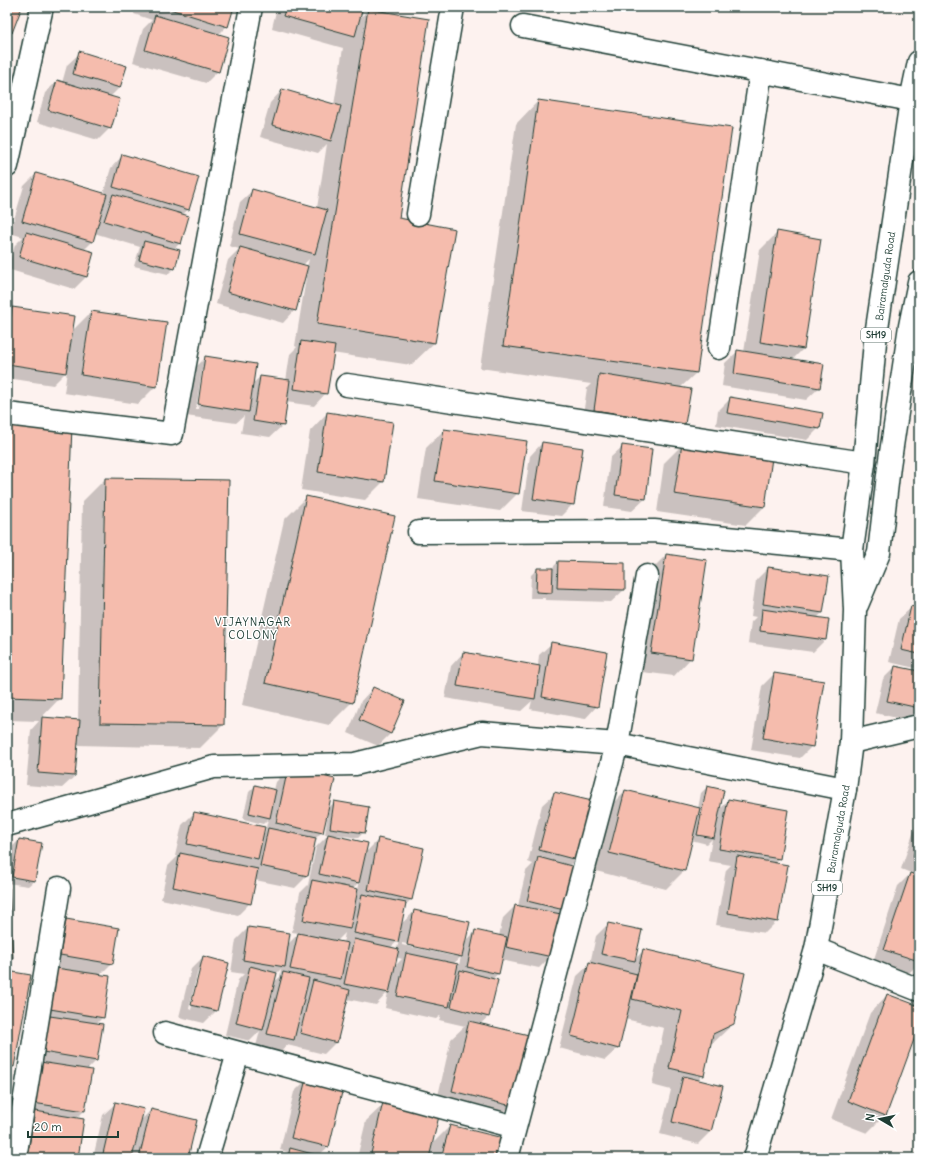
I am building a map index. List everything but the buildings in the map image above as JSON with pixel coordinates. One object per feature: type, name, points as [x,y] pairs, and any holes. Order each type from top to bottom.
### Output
[{"type":"street","points":[[7,166],[42,7]]},
{"type":"street","points":[[7,414],[172,434],[251,7]]},
{"type":"street","points":[[418,214],[453,7]]},
{"type":"street","points":[[524,26],[911,100]]},
{"type":"street","name":"Bairamalguda Road","points":[[755,1158],[816,949],[845,789],[851,742],[855,610],[852,550],[864,463],[876,342],[911,100],[919,62]]},
{"type":"street","points":[[719,348],[761,71]]},
{"type":"street","name":"Bairamalguda Road","points":[[855,610],[879,553],[888,466],[910,326],[919,282]]},
{"type":"street","points":[[347,385],[864,463]]},
{"type":"street","points":[[419,532],[654,531],[852,550]]},
{"type":"street","points":[[507,1158],[617,744],[648,576]]},
{"type":"street","points":[[851,742],[919,726]]},
{"type":"street","points":[[7,825],[214,767],[355,764],[482,734],[617,744],[845,789]]},
{"type":"street","points":[[15,1158],[59,888]]},
{"type":"street","points":[[816,949],[919,990]]},
{"type":"street","points":[[164,1033],[515,1127]]},
{"type":"street","points":[[207,1158],[238,1053]]},
{"type":"district","name":"VIJAYNAGAR COLONY","points":[[253,628]]}]
